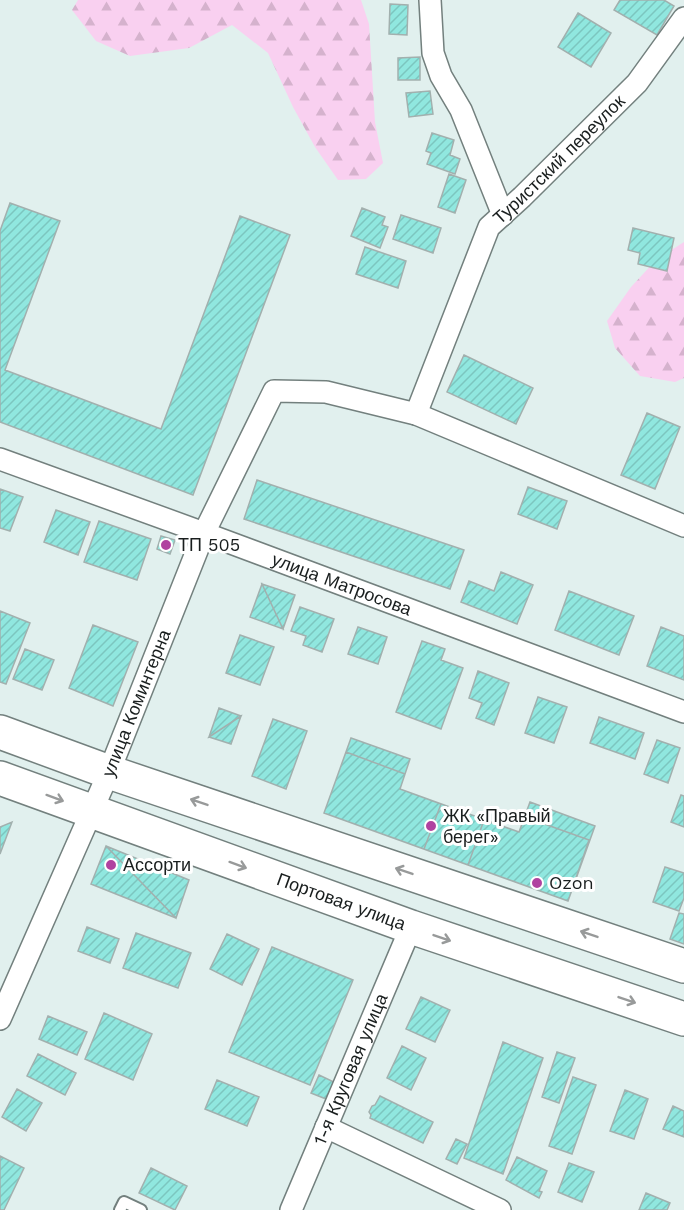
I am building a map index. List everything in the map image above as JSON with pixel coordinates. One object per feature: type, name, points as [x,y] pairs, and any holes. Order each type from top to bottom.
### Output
[{"type":"main road","points":[[0,732],[109,772],[684,966]]},
{"type":"main road","name":"Портовая улица","points":[[0,778],[411,927],[684,1019]]},
{"type":"street","points":[[430,0],[433,52],[441,76],[461,110],[502,215]]},
{"type":"street","name":"Туристский переулок","points":[[416,414],[489,227],[638,83],[684,18]]},
{"type":"street","name":"улица Коминтерна","points":[[0,1019],[109,772],[204,533],[274,391],[326,392],[416,414]]},
{"type":"street","points":[[416,414],[684,526]]},
{"type":"street","name":"улица Матросова","points":[[0,459],[684,712]]},
{"type":"street","name":"1-я Круговая улица","points":[[291,1210],[411,927]]},
{"type":"street","points":[[326,1127],[500,1210]]},
{"type":"lane","points":[[120,1210],[124,1202],[141,1210]]},
{"type":"green space","points":[[78,0],[361,0],[369,24],[375,122],[383,163],[366,179],[338,180],[315,147],[268,53],[232,25],[189,48],[130,56],[96,41],[72,10]]},
{"type":"green space","points":[[684,242],[684,378],[675,382],[640,376],[615,348],[607,321],[631,287],[656,260]]},
{"type":"building","points":[[620,0],[664,0],[674,6],[657,35],[614,10]]},
{"type":"building","points":[[390,4],[408,5],[407,35],[389,34]]},
{"type":"building","points":[[578,13],[611,33],[591,67],[558,47]]},
{"type":"building","points":[[420,57],[420,80],[398,80],[398,58]]},
{"type":"building","points":[[430,91],[433,114],[409,117],[406,93]]},
{"type":"building","points":[[432,133],[454,140],[450,155],[460,159],[455,174],[427,164],[431,153],[426,151]]},
{"type":"building","points":[[449,174],[466,180],[455,213],[438,207]]},
{"type":"building","points":[[10,203],[60,221],[5,370],[161,429],[240,216],[290,235],[193,495],[0,422],[0,231]]},
{"type":"building","points":[[362,208],[385,217],[382,225],[388,227],[380,248],[351,236]]},
{"type":"building","points":[[401,215],[441,228],[433,253],[393,239]]},
{"type":"building","points":[[633,228],[674,238],[667,271],[638,264],[640,253],[628,250]]},
{"type":"building","points":[[365,247],[406,261],[398,288],[356,274]]},
{"type":"building","points":[[464,355],[533,388],[516,424],[447,392]]},
{"type":"building","points":[[647,413],[680,427],[655,489],[621,475]]},
{"type":"building","points":[[257,480],[464,550],[450,589],[244,519]]},
{"type":"building","points":[[528,487],[567,501],[557,529],[518,514]]},
{"type":"building","points":[[0,489],[23,497],[10,531],[0,528]]},
{"type":"building","points":[[56,510],[90,522],[78,555],[44,542]]},
{"type":"building","points":[[99,521],[151,539],[137,580],[84,562]]},
{"type":"building","name":"ТП 505","points":[[161,536],[175,540],[170,554],[157,549]]},
{"type":"building","points":[[501,572],[533,585],[517,624],[461,602],[469,581],[494,591]]},
{"type":"building","points":[[262,584],[283,629],[250,617]]},
{"type":"building","points":[[262,584],[295,595],[283,629]]},
{"type":"building","points":[[569,591],[634,616],[619,655],[555,630]]},
{"type":"building","points":[[300,607],[334,619],[322,652],[303,645],[306,636],[291,631]]},
{"type":"building","points":[[0,611],[30,623],[6,684],[0,682]]},
{"type":"building","points":[[93,625],[138,642],[113,706],[69,688]]},
{"type":"building","points":[[358,627],[387,637],[378,664],[348,654]]},
{"type":"building","points":[[661,627],[684,636],[684,680],[647,666]]},
{"type":"building","points":[[240,635],[274,647],[260,685],[226,673]]},
{"type":"building","points":[[422,641],[445,649],[441,660],[463,668],[441,729],[396,712]]},
{"type":"building","points":[[25,649],[54,660],[42,690],[13,679]]},
{"type":"building","points":[[478,671],[509,683],[494,725],[476,718],[482,703],[469,698]]},
{"type":"building","points":[[538,697],[567,707],[554,743],[525,733]]},
{"type":"building","points":[[219,708],[241,716],[209,737]]},
{"type":"building","points":[[241,716],[231,744],[209,737]]},
{"type":"building","points":[[599,717],[644,733],[635,759],[590,743]]},
{"type":"building","points":[[273,719],[307,731],[286,789],[252,776]]},
{"type":"building","points":[[351,738],[410,759],[400,789],[441,804],[424,849],[324,813]]},
{"type":"building","points":[[657,740],[680,748],[668,783],[644,774]]},
{"type":"building","name":"ЖК «Правый берег»","points":[[346,752],[405,774],[400,789],[519,832],[525,817],[589,840],[568,901],[324,813]]},
{"type":"building","points":[[681,795],[684,796],[684,827],[671,822]]},
{"type":"building","points":[[530,802],[595,826],[568,901],[468,865],[484,820],[519,832]]},
{"type":"building","points":[[12,822],[0,854],[0,827]]},
{"type":"building","name":"Ассорти","points":[[106,846],[176,918],[91,884]]},
{"type":"building","points":[[106,846],[189,880],[176,918]]},
{"type":"building","points":[[665,867],[684,873],[684,898],[679,911],[653,902]]},
{"type":"building","points":[[679,913],[684,914],[684,944],[670,939]]},
{"type":"building","points":[[87,927],[119,939],[110,963],[78,951]]},
{"type":"building","points":[[136,933],[191,953],[178,988],[123,968]]},
{"type":"building","points":[[227,934],[259,949],[242,985],[210,969]]},
{"type":"building","points":[[272,947],[353,980],[310,1085],[229,1052]]},
{"type":"building","points":[[421,997],[450,1010],[435,1042],[406,1029]]},
{"type":"building","points":[[104,1013],[152,1034],[133,1080],[85,1059]]},
{"type":"building","points":[[48,1016],[87,1032],[77,1055],[39,1039]]},
{"type":"building","points":[[503,1042],[543,1058],[503,1174],[464,1158]]},
{"type":"building","points":[[402,1046],[426,1058],[411,1090],[387,1078]]},
{"type":"building","points":[[557,1052],[575,1058],[559,1103],[542,1097]]},
{"type":"building","points":[[38,1054],[76,1073],[65,1095],[27,1076]]},
{"type":"building","points":[[319,1075],[334,1082],[326,1099],[311,1093]]},
{"type":"building","points":[[573,1077],[596,1085],[572,1154],[549,1146]]},
{"type":"building","points":[[217,1080],[259,1097],[247,1126],[205,1109]]},
{"type":"building","points":[[17,1089],[42,1103],[26,1131],[2,1117]]},
{"type":"building","points":[[625,1090],[648,1099],[634,1139],[610,1131]]},
{"type":"building","points":[[380,1096],[433,1122],[423,1143],[370,1118],[369,1112]]},
{"type":"building","points":[[673,1106],[684,1111],[684,1137],[663,1129]]},
{"type":"building","points":[[456,1139],[467,1144],[457,1164],[446,1159]]},
{"type":"building","points":[[0,1156],[24,1168],[4,1210],[0,1210]]},
{"type":"building","points":[[517,1157],[547,1171],[539,1191],[542,1192],[539,1198],[506,1180]]},
{"type":"building","points":[[569,1163],[594,1172],[582,1202],[558,1192]]},
{"type":"building","points":[[151,1168],[187,1186],[175,1210],[139,1193]]},
{"type":"building","points":[[646,1193],[670,1203],[667,1210],[639,1210]]},
{"type":"place","name":"ТП 505","points":[[166,545]]},
{"type":"place","name":"ЖК «Правый берег»","points":[[431,826]]},
{"type":"place","name":"Ассорти","points":[[111,865]]},
{"type":"place","name":"Ozon","points":[[537,883]]}]
